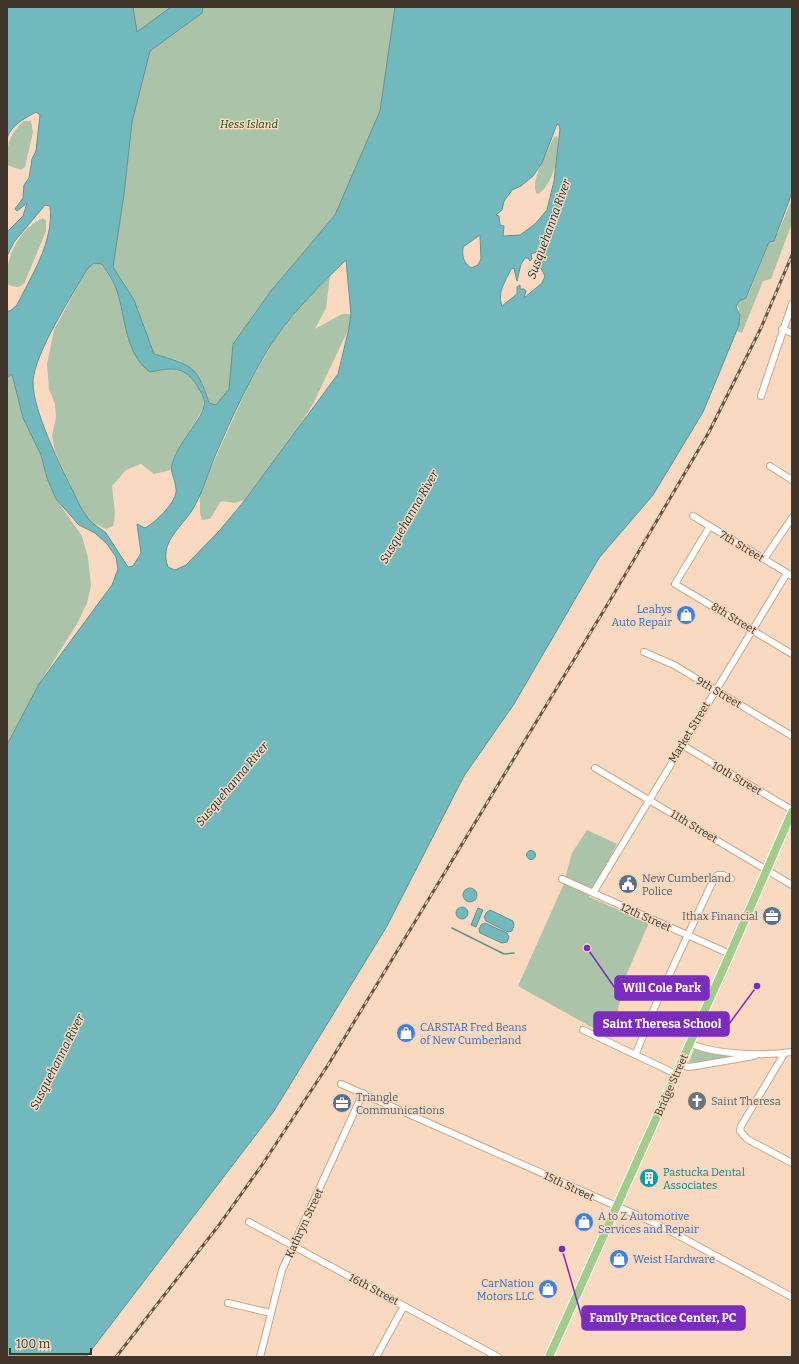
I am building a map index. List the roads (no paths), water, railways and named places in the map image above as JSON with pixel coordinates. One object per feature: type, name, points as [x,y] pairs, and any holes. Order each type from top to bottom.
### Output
[{"type":"main road","name":"Bridge Street","points":[[549,1357],[730,954],[792,811]]},
{"type":"street","points":[[761,396],[782,329],[792,304]]},
{"type":"street","points":[[782,329],[792,333]]},
{"type":"street","points":[[770,466],[792,480]]},
{"type":"street","name":"7th Street","points":[[693,516],[790,574]]},
{"type":"street","points":[[764,559],[792,518]]},
{"type":"street","name":"8th Street","points":[[710,526],[675,584],[792,654]]},
{"type":"street","name":"Market Street","points":[[593,893],[752,629],[790,574]]},
{"type":"street","name":"9th Street","points":[[644,652],[674,665],[792,736]]},
{"type":"street","name":"10th Street","points":[[682,745],[792,811]]},
{"type":"street","name":"11th Street","points":[[595,768],[792,885]]},
{"type":"street","points":[[636,1053],[715,878],[721,875],[731,879]]},
{"type":"street","name":"12th Street","points":[[562,879],[730,954]]},
{"type":"street","points":[[583,1030],[636,1053],[676,1074]]},
{"type":"street","points":[[690,1043],[703,1049],[760,1055]]},
{"type":"street","points":[[681,1064],[688,1067],[760,1055],[784,1054],[792,1052]]},
{"type":"street","points":[[784,1054],[741,1126],[741,1134],[747,1140],[792,1163]]},
{"type":"street","name":"15th Street","points":[[341,1084],[658,1225],[792,1298]]},
{"type":"street","name":"Kathryn Street","points":[[260,1357],[282,1270],[363,1094]]},
{"type":"street","name":"16th Street","points":[[249,1222],[498,1357]]},
{"type":"street","points":[[228,1303],[271,1313]]},
{"type":"street","points":[[376,1357],[404,1306]]},
{"type":"water","name":"Susquehanna River","points":[[7,7],[133,7],[137,32],[171,7],[203,7],[202,13],[150,51],[132,122],[124,194],[113,267],[134,300],[154,354],[177,361],[191,368],[201,381],[209,403],[216,405],[229,389],[233,344],[271,291],[335,215],[380,111],[395,7],[792,7],[792,193],[774,241],[769,242],[746,298],[739,301],[736,307],[740,315],[739,325],[703,412],[653,495],[599,558],[514,704],[464,776],[387,926],[274,1111],[86,1357],[7,1357],[7,745],[39,684],[112,585],[118,569],[116,557],[107,544],[95,533],[79,525],[56,499],[47,478],[41,455],[23,418],[12,374],[7,378],[7,311],[10,311],[17,305],[41,257],[49,232],[50,206],[45,205],[14,242],[7,256],[7,232],[23,216],[27,203],[17,211],[15,209],[23,198],[24,185],[29,178],[32,159],[36,151],[40,115],[36,112],[19,122],[9,133],[7,138]],"holes":[[[557,124],[559,125],[560,129],[554,181],[547,210],[535,224],[520,235],[503,236],[504,226],[500,225],[499,216],[496,215],[502,210],[504,201],[512,190],[521,186],[533,176],[542,163]],[[480,235],[481,259],[478,265],[471,268],[466,263],[463,256],[463,247]],[[539,251],[539,258],[534,261],[536,264],[534,274],[541,268],[545,276],[542,283],[524,298],[526,291],[524,289],[520,289],[520,285],[517,287],[517,294],[502,306],[500,296],[501,291],[511,269],[514,268],[517,281],[521,264],[525,258],[528,258],[530,261],[532,259],[531,254]],[[346,260],[351,314],[338,374],[245,500],[220,530],[186,565],[175,570],[168,567],[166,559],[168,544],[195,506],[228,426],[259,364],[276,337],[300,307]],[[94,263],[102,264],[116,288],[131,346],[142,364],[150,372],[166,369],[184,372],[194,381],[203,398],[204,407],[173,460],[172,472],[176,494],[170,505],[160,517],[145,528],[137,524],[141,553],[133,566],[128,567],[106,533],[90,521],[81,508],[51,445],[38,410],[34,394],[33,381],[35,369],[55,324],[87,269]]]},
{"type":"water","points":[[531,850],[536,855],[531,860],[526,855]]},
{"type":"water","points":[[467,888],[473,888],[477,892],[477,898],[473,902],[467,902],[463,898],[463,892]]},
{"type":"water","points":[[464,907],[467,908],[467,918],[460,919],[457,918],[456,911],[457,908]]},
{"type":"water","points":[[478,908],[483,910],[476,927],[471,925]]},
{"type":"water","points":[[490,910],[513,921],[514,925],[512,931],[508,932],[486,921],[484,917]]},
{"type":"water","points":[[485,923],[507,933],[509,937],[507,942],[502,943],[480,933],[479,929],[481,925]]},
{"type":"waterway","points":[[452,928],[504,954],[514,953]]},
{"type":"railway","points":[[116,1357],[219,1225],[262,1165],[328,1065],[612,597],[709,432],[761,328],[792,255]]},
{"type":"place","name":"Leahys Auto Repair","points":[[686,615]]},
{"type":"place","name":"New Cumberland Police","points":[[628,884]]},
{"type":"place","name":"Ithax Financial","points":[[772,916]]},
{"type":"place","name":"Will Cole Park","points":[[587,948]]},
{"type":"place","name":"Saint Theresa School","points":[[757,986]]},
{"type":"place","name":"CARSTAR Fred Beans of New Cumberland","points":[[406,1033]]},
{"type":"place","name":"Saint Theresa","points":[[697,1101]]},
{"type":"place","name":"Triangle Communications","points":[[342,1103]]},
{"type":"place","name":"Pastucka Dental Associates","points":[[649,1178]]},
{"type":"place","name":"A to Z Automotive Services and Repair","points":[[584,1222]]},
{"type":"place","name":"Family Practice Center, PC","points":[[562,1249]]},
{"type":"place","name":"Weist Hardware","points":[[619,1259]]},
{"type":"place","name":"CarNation Motors LLC","points":[[548,1289]]},
{"type":"park label","name":"Hess Island","points":[[249,124]]}]
